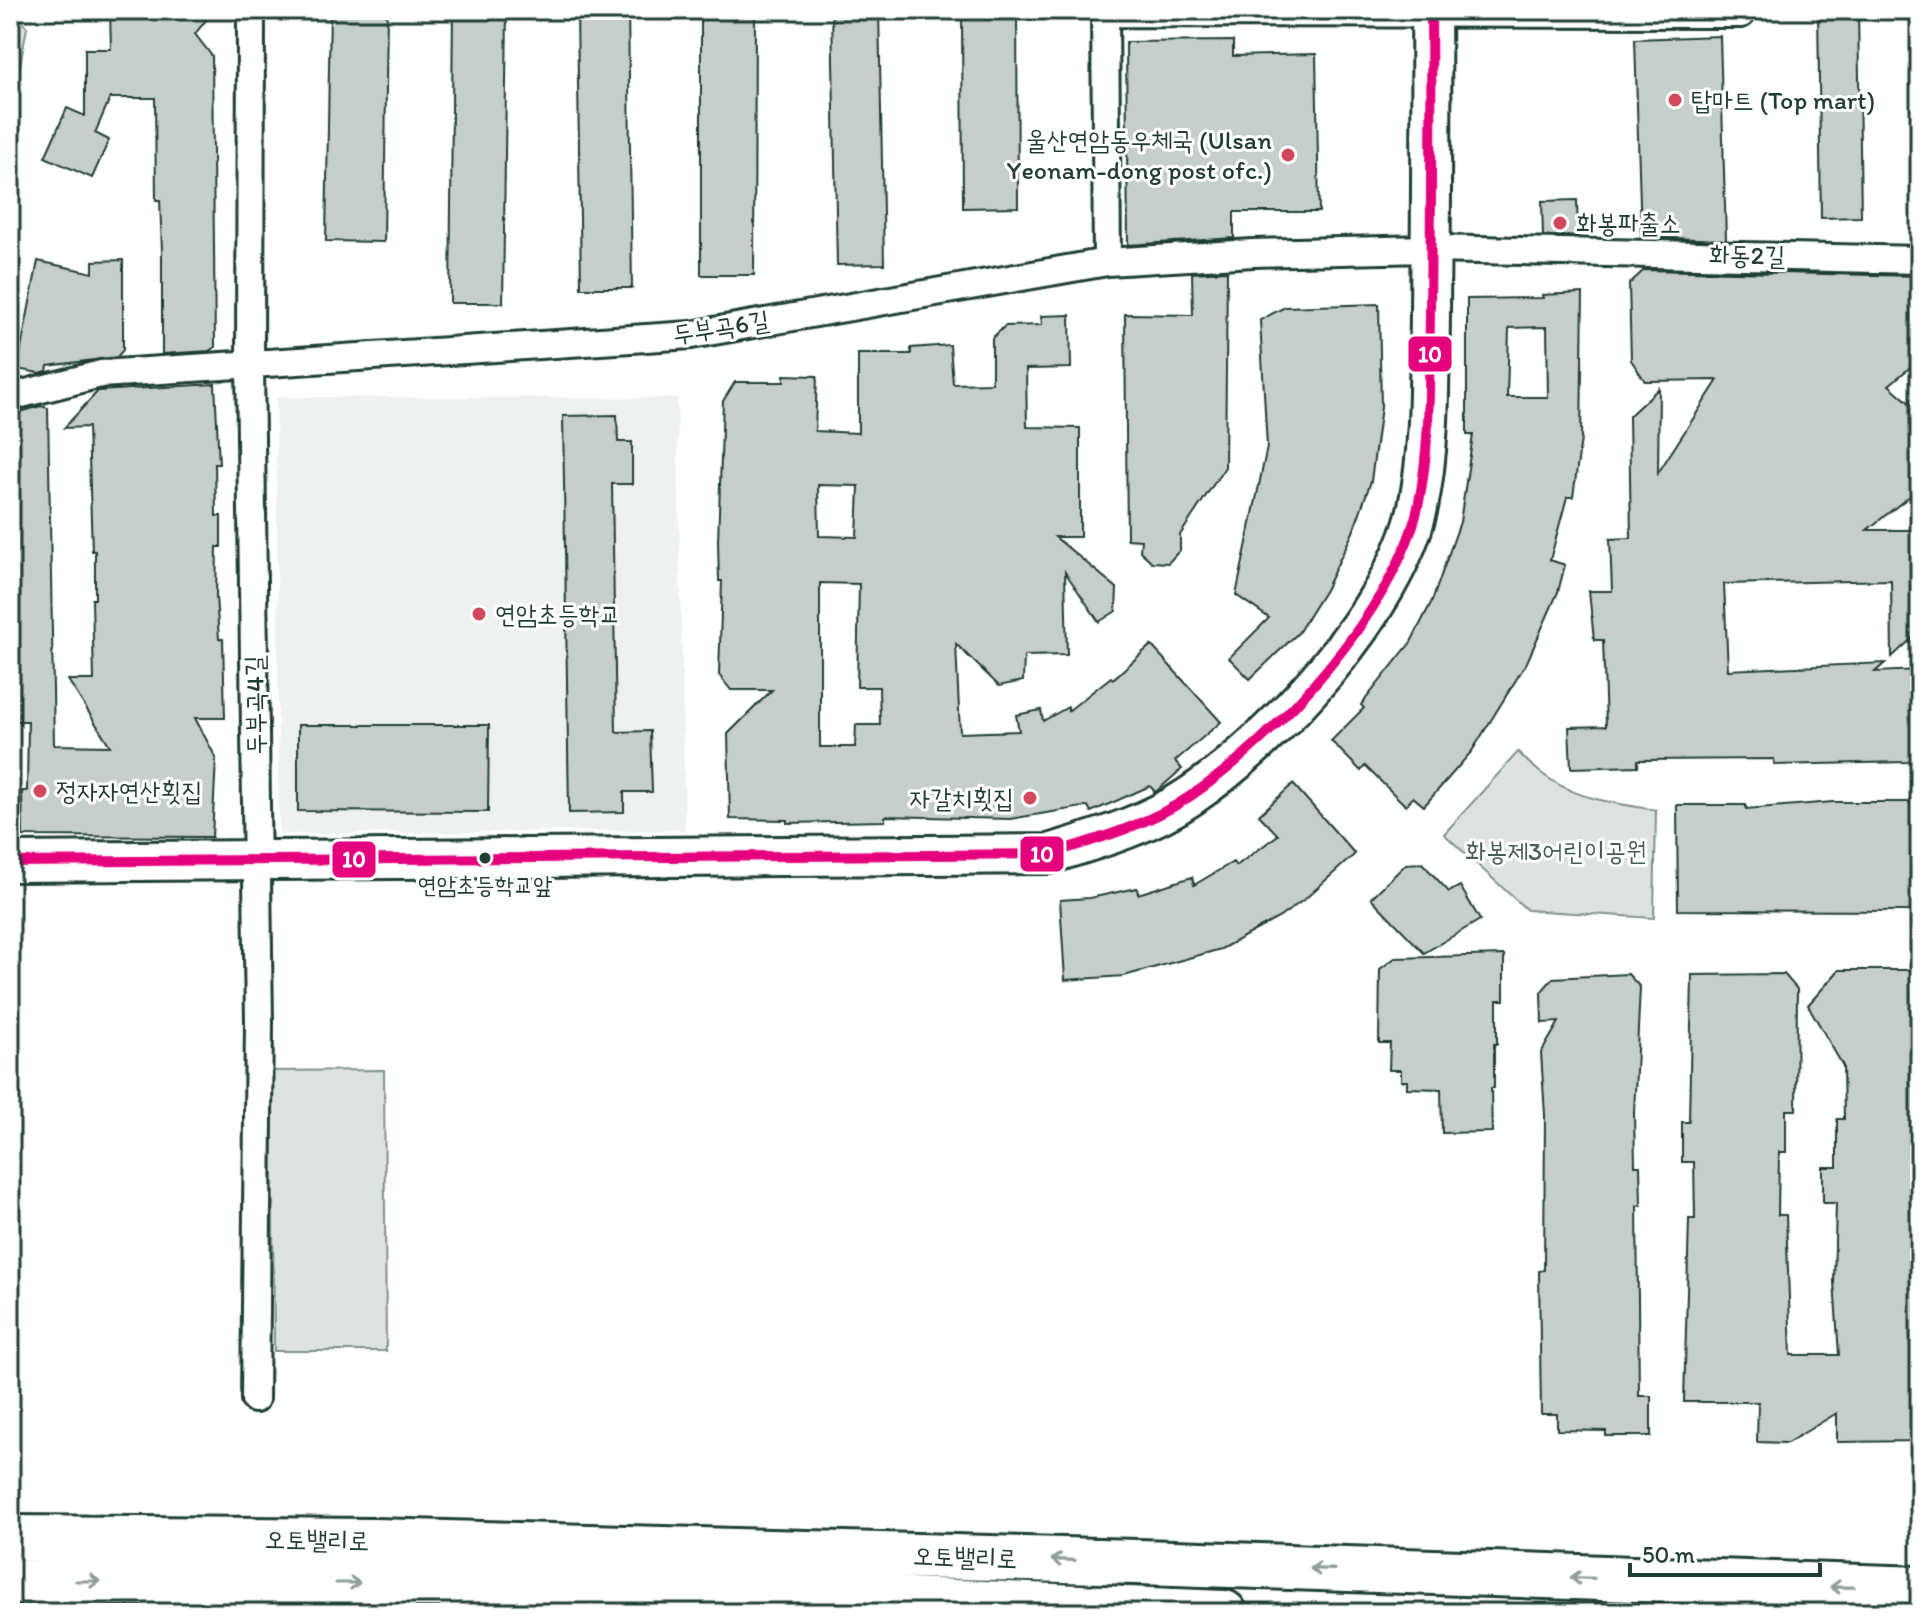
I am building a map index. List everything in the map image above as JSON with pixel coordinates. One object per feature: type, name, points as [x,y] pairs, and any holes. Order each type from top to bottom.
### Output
[{"type":"highway","name":"오토밸리로","points":[[10,1538],[455,1543],[1920,1589]]},
{"type":"highway","name":"오토밸리로","points":[[10,1582],[544,1585],[1224,1613]]},
{"type":"highway","points":[[544,1585],[635,1613]]},
{"type":"street","name":"두부곡4길","points":[[251,10],[250,365],[257,858],[255,1399]]},
{"type":"street","points":[[1107,262],[1105,12],[1741,12]]},
{"type":"street","points":[[10,862],[1049,854],[1158,814],[1188,798],[1250,752],[1374,606],[1399,556],[1417,509],[1425,457],[1431,12]]},
{"type":"street","name":"두부곡6길","points":[[10,397],[101,374],[691,335],[1107,262],[1253,253],[1430,249]]},
{"type":"street","name":"화동2길","points":[[1430,249],[1920,260]]},
{"type":"shaded area","name":"연암초등학교","points":[[276,397],[677,398],[685,830],[279,834]]},
{"type":"green space","points":[[10,10],[27,27],[18,77],[10,83]]},
{"type":"green space","name":"화봉제3어린이공원","points":[[1518,752],[1549,779],[1565,788],[1598,799],[1656,810],[1654,918],[1527,910],[1444,834]]},
{"type":"green space","points":[[384,1070],[386,1351],[274,1351],[272,1071]]},
{"type":"building","points":[[110,10],[214,10],[195,34],[212,56],[215,347],[209,351],[162,354],[162,251],[160,200],[156,200],[155,98],[110,98],[95,133],[109,140],[92,178],[45,157],[67,108],[85,116],[85,49],[111,49]]},
{"type":"building","points":[[330,10],[387,10],[384,242],[326,241]]},
{"type":"building","points":[[453,10],[507,10],[503,303],[450,303]]},
{"type":"building","points":[[577,10],[628,10],[632,288],[581,288]]},
{"type":"building","points":[[701,10],[755,10],[754,275],[701,275]]},
{"type":"building","points":[[832,10],[879,10],[884,264],[837,265]]},
{"type":"building","points":[[962,10],[1017,10],[1018,207],[963,208]]},
{"type":"building","points":[[1818,10],[1858,10],[1861,217],[1821,218]]},
{"type":"building","points":[[1720,36],[1726,240],[1641,237],[1635,39]]},
{"type":"building","points":[[1233,41],[1233,56],[1316,54],[1319,212],[1234,212],[1234,238],[1128,245],[1126,42]]},
{"type":"building","name":"화봉파출소","points":[[1577,200],[1578,236],[1543,236],[1542,201]]},
{"type":"building","points":[[123,260],[123,350],[117,357],[48,366],[47,371],[39,373],[17,369],[38,261],[93,273],[93,261]]},
{"type":"building","points":[[1644,270],[1918,276],[1920,279],[1919,360],[1889,385],[1920,412],[1920,488],[1867,530],[1920,530],[1920,631],[1892,657],[1891,580],[1724,584],[1728,670],[1885,663],[1875,672],[1920,670],[1920,757],[1907,762],[1774,765],[1774,759],[1638,760],[1638,766],[1571,768],[1569,727],[1606,726],[1603,640],[1594,640],[1589,591],[1612,591],[1610,539],[1631,538],[1629,416],[1659,388],[1658,473],[1718,380],[1645,381],[1631,360],[1629,284]]},
{"type":"building","points":[[1227,271],[1225,467],[1180,535],[1180,550],[1168,563],[1152,562],[1140,551],[1141,540],[1127,539],[1125,314],[1193,315],[1192,273]]},
{"type":"building","points":[[1583,293],[1581,439],[1573,497],[1567,497],[1550,560],[1565,565],[1558,592],[1527,662],[1472,751],[1424,806],[1413,797],[1406,806],[1365,766],[1361,771],[1331,741],[1364,708],[1361,705],[1411,642],[1432,601],[1460,522],[1473,435],[1467,435],[1467,299],[1543,298],[1542,295]],"holes":[[[1547,327],[1548,397],[1507,397],[1509,328]]]},
{"type":"building","points":[[1379,304],[1381,407],[1371,481],[1353,532],[1325,590],[1298,633],[1250,679],[1229,658],[1269,618],[1236,595],[1267,447],[1260,320],[1285,307]]},
{"type":"building","points":[[1070,315],[1071,368],[1026,369],[1027,427],[1080,428],[1080,537],[1055,537],[1117,588],[1116,611],[1099,622],[1065,572],[1067,655],[1024,656],[1023,681],[999,686],[956,644],[960,733],[1019,731],[1016,715],[1041,710],[1043,721],[1068,707],[1068,711],[1111,677],[1113,679],[1151,645],[1221,722],[1175,761],[1182,769],[1158,790],[1155,792],[1150,786],[1091,812],[1088,806],[1010,819],[885,816],[885,821],[787,823],[787,820],[730,819],[728,734],[772,690],[731,690],[719,675],[722,581],[719,581],[718,541],[723,401],[735,382],[784,382],[784,375],[817,376],[815,431],[858,433],[858,354],[911,354],[911,348],[950,345],[953,384],[992,383],[992,338],[1005,326],[1042,325],[1041,316]],"holes":[[[818,485],[859,486],[857,537],[819,536]],[[820,583],[859,584],[857,687],[879,687],[880,725],[856,725],[855,747],[820,747]]]},
{"type":"building","points":[[215,384],[219,464],[215,464],[216,516],[221,516],[216,596],[219,639],[223,639],[225,718],[195,718],[216,758],[212,837],[23,836],[22,791],[27,791],[28,721],[10,721],[10,415],[41,406],[48,408],[54,745],[110,746],[68,680],[94,680],[92,599],[95,599],[95,551],[92,551],[88,427],[64,428],[98,391]]},
{"type":"building","points":[[617,415],[618,442],[632,442],[632,484],[612,484],[616,732],[650,731],[652,792],[624,792],[624,812],[569,813],[563,416]]},
{"type":"building","points":[[298,725],[489,725],[488,812],[298,811]]},
{"type":"building","points":[[1293,784],[1355,854],[1306,898],[1280,917],[1221,949],[1124,976],[1065,980],[1060,900],[1090,898],[1137,888],[1138,894],[1192,877],[1194,885],[1233,862],[1236,866],[1278,835],[1259,815]]},
{"type":"building","points":[[1833,802],[1920,802],[1920,901],[1910,911],[1678,910],[1677,805],[1746,805],[1746,809]]},
{"type":"building","points":[[1422,863],[1449,892],[1460,886],[1480,920],[1424,953],[1371,898],[1406,864]]},
{"type":"building","points":[[1504,955],[1504,1000],[1497,1000],[1494,1088],[1491,1088],[1492,1132],[1442,1133],[1441,1089],[1407,1088],[1407,1081],[1401,1081],[1401,1070],[1389,1070],[1390,1043],[1379,1043],[1380,969],[1395,958]]},
{"type":"building","points":[[1839,970],[1920,970],[1920,1060],[1914,1061],[1915,1115],[1920,1115],[1920,1441],[1837,1442],[1837,1413],[1787,1443],[1757,1442],[1758,1402],[1684,1402],[1689,1219],[1695,1219],[1694,1162],[1682,1162],[1682,1122],[1689,1122],[1692,975],[1784,974],[1797,989],[1796,1110],[1786,1110],[1786,1152],[1779,1152],[1778,1215],[1786,1215],[1791,1355],[1839,1355],[1834,1282],[1836,1203],[1823,1203],[1823,1167],[1837,1167],[1837,1119],[1844,1119],[1843,1066],[1808,1005]]},
{"type":"building","points":[[1628,974],[1640,987],[1634,1113],[1635,1166],[1640,1166],[1641,1205],[1637,1206],[1639,1396],[1651,1396],[1651,1436],[1606,1436],[1606,1431],[1557,1430],[1557,1414],[1541,1414],[1539,1271],[1544,1270],[1545,1115],[1541,1053],[1559,1022],[1542,1023],[1541,992],[1553,978]]},
{"type":"transit line","name":"10","points":[[10,862],[1049,854],[1121,831],[1173,807],[1223,772],[1258,742],[1327,669],[1385,588],[1405,547],[1418,507],[1425,459],[1429,386],[1431,10]]},
{"type":"place","name":"탑마트 (Top mart)","points":[[1675,100]]},
{"type":"place","name":"울산연암동우체국 (Ulsan Yeonam-dong post ofc.)","points":[[1288,155]]},
{"type":"place","name":"화봉파출소","points":[[1560,223]]},
{"type":"place","name":"연암초등학교","points":[[479,614]]},
{"type":"place","name":"정자자연산횟집","points":[[40,791]]},
{"type":"place","name":"자갈치횟집","points":[[1030,798]]},
{"type":"place","name":"연암초등학교앞","points":[[485,858]]}]
